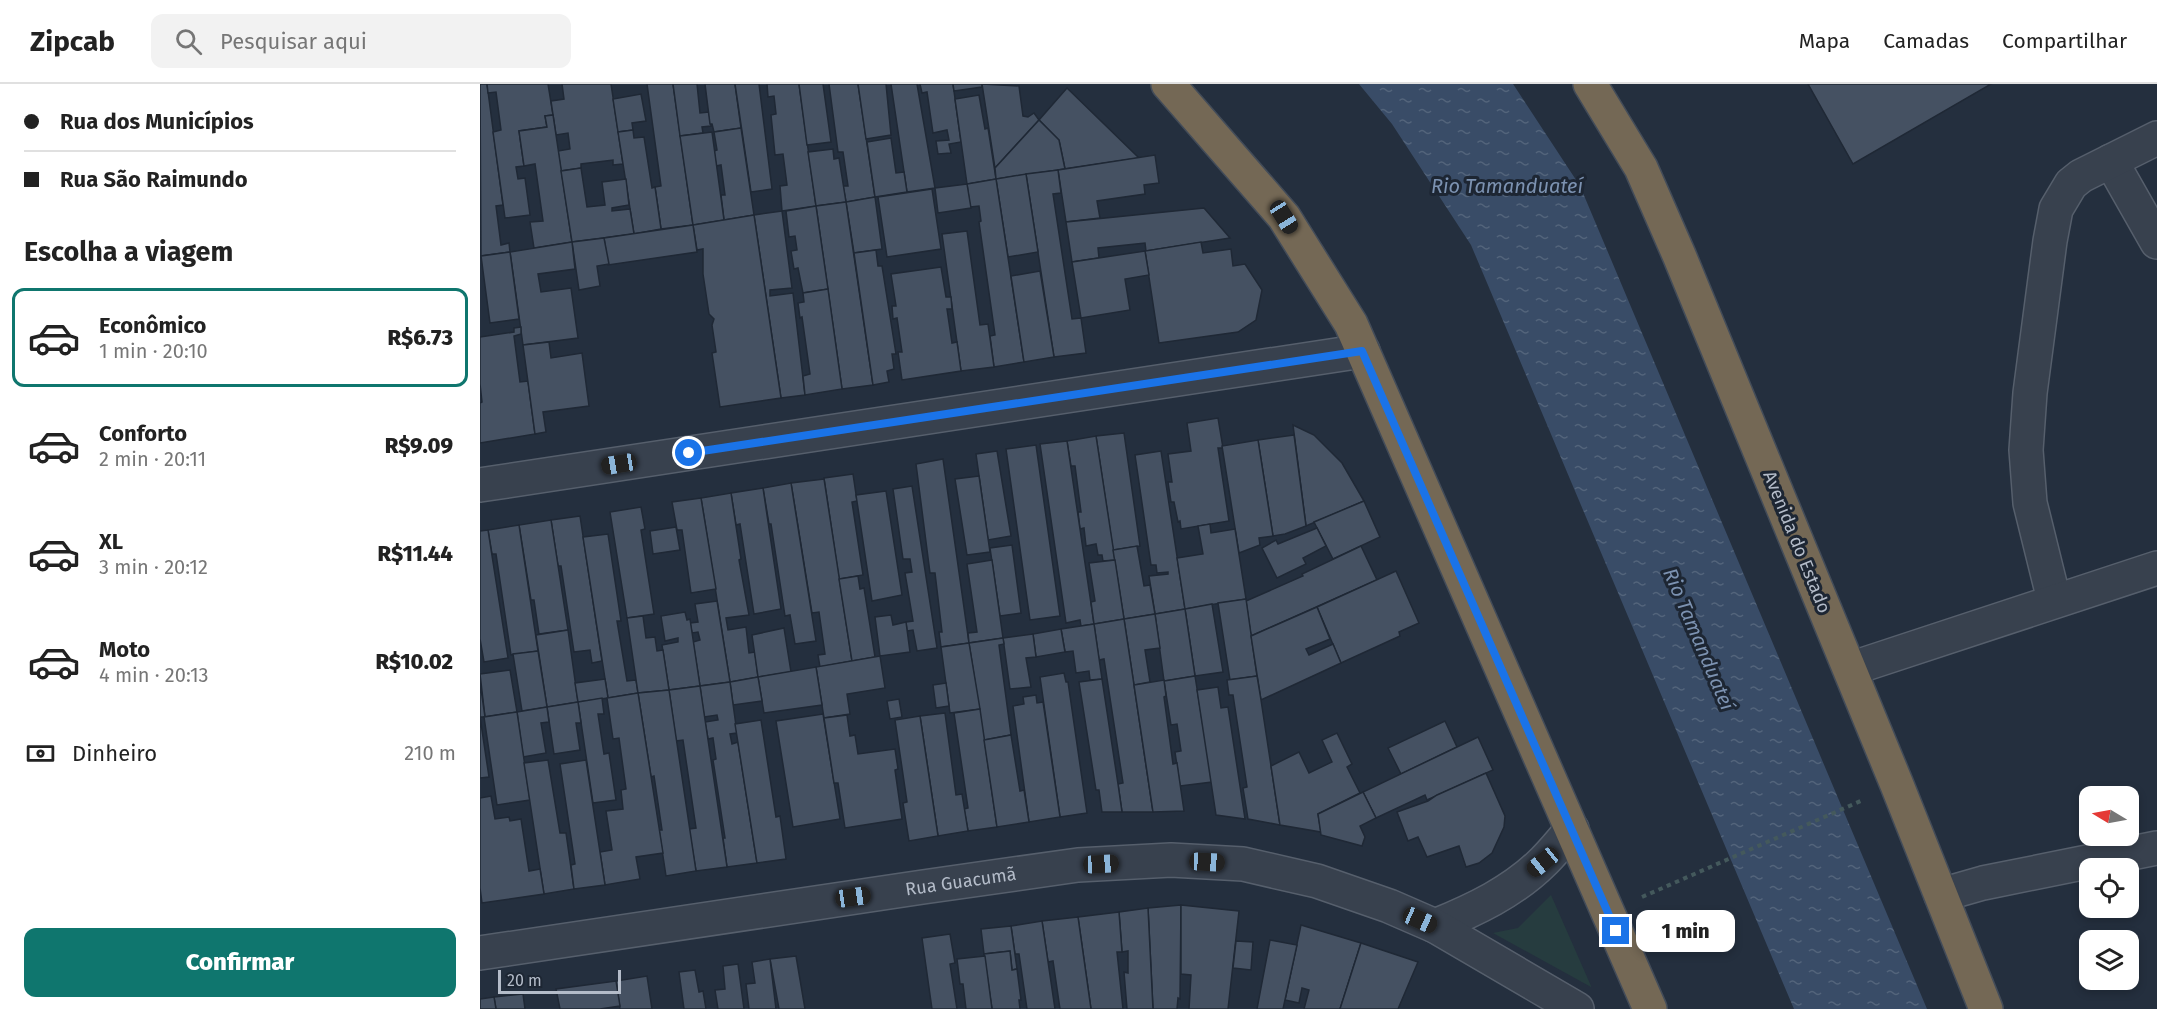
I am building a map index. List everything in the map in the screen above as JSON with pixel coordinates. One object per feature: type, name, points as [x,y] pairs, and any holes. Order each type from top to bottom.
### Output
[{"type":"highway","points":[[1168,84],[1284,217],[1351,324],[1650,1009]]},
{"type":"highway","name":"Avenida do Estado","points":[[1590,84],[1641,168],[1679,255],[1850,669],[1986,1009]]},
{"type":"street","points":[[2054,600],[2030,503],[2026,450],[2034,358],[2056,209],[2072,184],[2081,176],[2157,138]]},
{"type":"street","points":[[2111,161],[2157,242]]},
{"type":"street","points":[[480,485],[1362,351]]},
{"type":"street","points":[[1850,669],[2157,568]]},
{"type":"street","points":[[1435,926],[1473,911],[1513,886],[1543,862],[1572,829]]},
{"type":"street","points":[[1941,895],[1983,883],[2157,848]]},
{"type":"street","name":"Rua Guacumã","points":[[480,953],[923,886],[1078,866],[1171,860],[1243,864],[1317,881],[1389,906],[1435,926],[1577,1009]]},
{"type":"path","points":[[1608,912],[1847,807]]},
{"type":"green space","points":[[1551,895],[1591,987],[1493,933],[1518,928]]},
{"type":"water","name":"Rio Tamanduateí","points":[[1359,84],[1513,84],[1580,186],[1927,1009],[1794,1009],[1471,245],[1392,124]]},
{"type":"building","points":[[480,84],[487,84],[503,205],[496,206],[501,245],[509,243],[510,252],[481,256]]},
{"type":"building","points":[[487,84],[548,84],[553,115],[545,116],[547,127],[519,131],[524,166],[516,167],[518,179],[525,178],[530,215],[505,218],[493,132],[501,130],[496,92],[488,93]]},
{"type":"building","points":[[562,84],[611,84],[623,164],[613,165],[613,160],[581,164],[581,168],[561,171],[558,151],[570,149],[568,133],[556,135],[551,101],[564,99]]},
{"type":"building","points":[[647,84],[673,84],[693,225],[661,229],[655,187],[661,186]]},
{"type":"building","points":[[673,84],[697,84],[700,113],[709,112],[711,126],[702,127],[703,133],[680,136]]},
{"type":"building","points":[[705,84],[735,84],[741,128],[714,132],[710,124]]},
{"type":"building","points":[[735,84],[759,84],[772,189],[751,192]]},
{"type":"building","points":[[767,84],[799,84],[816,206],[782,211],[780,186],[787,185],[783,154],[775,155],[771,115],[776,114],[774,96],[768,97]]},
{"type":"building","points":[[799,84],[823,84],[831,142],[807,145]]},
{"type":"building","points":[[829,84],[858,84],[875,197],[846,202],[843,186],[848,186],[843,152],[838,152]]},
{"type":"building","points":[[858,84],[886,84],[891,135],[866,139]]},
{"type":"building","points":[[891,84],[917,84],[935,188],[907,192]]},
{"type":"building","points":[[920,84],[953,84],[961,142],[949,144],[951,153],[938,154],[936,141],[949,140],[947,130],[933,133],[927,92],[922,93]]},
{"type":"building","points":[[953,84],[982,84],[982,87],[954,91]]},
{"type":"building","points":[[982,84],[1019,86],[1023,116],[1028,117],[1034,113],[1039,120],[995,168]]},
{"type":"building","points":[[1808,84],[1991,84],[1853,164]]},
{"type":"building","points":[[1067,88],[1139,158],[1065,169],[1059,140],[1039,120]]},
{"type":"building","points":[[641,94],[646,121],[632,123],[633,130],[618,132],[613,99]]},
{"type":"building","points":[[979,95],[985,129],[988,128],[996,179],[967,184],[955,99]]},
{"type":"building","points":[[553,115],[572,242],[534,248],[530,222],[543,221],[535,164],[524,166],[519,131],[547,127],[545,116]]},
{"type":"building","points":[[1039,120],[1059,140],[1065,169],[996,179],[995,168]]},
{"type":"building","points":[[741,128],[754,215],[724,220],[721,195],[725,195],[721,165],[716,166],[714,151],[717,150],[714,132]]},
{"type":"building","points":[[633,130],[634,138],[644,137],[661,229],[634,234],[618,132]]},
{"type":"building","points":[[712,132],[724,220],[693,225],[680,136]]},
{"type":"building","points":[[891,138],[896,173],[904,172],[907,192],[875,197],[867,142]]},
{"type":"building","points":[[833,149],[834,159],[839,158],[846,202],[816,206],[808,152]]},
{"type":"building","points":[[1155,155],[1159,183],[1144,185],[1145,194],[1097,201],[1100,218],[1066,222],[1058,170]]},
{"type":"building","points":[[581,168],[587,207],[605,205],[602,182],[626,179],[629,205],[612,208],[612,211],[630,209],[634,234],[572,242],[561,171]]},
{"type":"building","points":[[1058,170],[1061,193],[1053,194],[1072,319],[1081,318],[1086,353],[1054,357],[1026,174]]},
{"type":"building","points":[[1026,174],[1038,252],[1008,257],[996,179]]},
{"type":"building","points":[[996,179],[1024,362],[994,367],[990,336],[995,335],[979,222],[981,221],[979,206],[970,207],[967,184]]},
{"type":"building","points":[[967,184],[971,208],[938,213],[935,188]]},
{"type":"building","points":[[932,189],[941,249],[887,257],[878,197]]},
{"type":"building","points":[[875,197],[882,249],[854,253],[846,202]]},
{"type":"building","points":[[846,202],[873,385],[842,389],[816,206]]},
{"type":"building","points":[[816,206],[828,289],[803,293],[798,268],[794,269],[791,251],[797,250],[795,236],[789,237],[786,211]]},
{"type":"building","points":[[1204,208],[1230,238],[1146,251],[1145,243],[1098,248],[1099,258],[1072,262],[1066,222]]},
{"type":"building","points":[[782,211],[792,288],[770,290],[770,296],[793,293],[805,395],[781,398],[754,215]]},
{"type":"building","points":[[754,215],[781,398],[720,407],[712,353],[716,352],[712,325],[714,319],[709,314],[703,274],[703,249],[697,250],[693,225]]},
{"type":"building","points":[[693,225],[697,252],[608,265],[604,238]]},
{"type":"building","points":[[967,231],[980,325],[988,324],[994,367],[961,371],[942,234]]},
{"type":"building","points":[[604,238],[609,264],[597,266],[600,286],[579,290],[572,242]]},
{"type":"building","points":[[572,242],[575,269],[538,274],[541,292],[571,288],[578,338],[523,345],[510,252]]},
{"type":"building","points":[[1201,242],[1203,253],[1231,249],[1233,266],[1245,264],[1262,290],[1256,320],[1238,332],[1159,343],[1145,251]]},
{"type":"building","points":[[876,250],[878,266],[882,266],[896,354],[892,354],[894,369],[887,371],[889,382],[873,385],[854,253]]},
{"type":"building","points":[[1145,251],[1149,275],[1125,279],[1130,310],[1081,318],[1072,262]]},
{"type":"building","points":[[510,252],[519,319],[490,323],[481,256]]},
{"type":"building","points":[[941,267],[946,297],[951,297],[952,309],[947,309],[952,343],[957,342],[961,371],[902,380],[898,352],[902,352],[897,318],[893,319],[892,306],[896,306],[891,274]]},
{"type":"building","points":[[1040,271],[1054,357],[1024,362],[1011,276]]},
{"type":"building","points":[[828,289],[842,389],[805,395],[803,376],[810,374],[798,303],[804,302],[803,293]]},
{"type":"building","points":[[521,327],[521,334],[514,336],[520,382],[528,381],[535,434],[480,443],[480,403],[482,402],[480,337],[514,332],[514,328]]},
{"type":"building","points":[[549,342],[551,358],[582,353],[589,406],[543,412],[546,432],[535,434],[523,345]]},
{"type":"building","points":[[1218,418],[1223,448],[1218,448],[1229,521],[1181,529],[1174,502],[1171,502],[1168,482],[1172,482],[1168,454],[1191,451],[1187,423]]},
{"type":"building","points":[[1293,425],[1314,435],[1342,463],[1364,501],[1306,526]]},
{"type":"building","points":[[1124,433],[1140,546],[1113,550],[1096,436]]},
{"type":"building","points":[[1294,435],[1306,526],[1273,536],[1258,440]]},
{"type":"building","points":[[1096,436],[1115,560],[1103,561],[1102,555],[1098,555],[1096,544],[1086,546],[1084,528],[1080,529],[1078,512],[1081,512],[1075,466],[1071,466],[1067,441]]},
{"type":"building","points":[[1258,440],[1273,536],[1259,538],[1260,545],[1239,553],[1222,446]]},
{"type":"building","points":[[1067,441],[1094,624],[1081,626],[1080,620],[1066,623],[1040,444]]},
{"type":"building","points":[[1036,445],[1060,616],[1030,620],[1006,449]]},
{"type":"building","points":[[997,451],[1011,536],[988,540],[976,454]]},
{"type":"building","points":[[1161,451],[1185,609],[1155,614],[1149,576],[1168,574],[1168,572],[1157,573],[1156,565],[1151,565],[1135,455]]},
{"type":"building","points":[[943,459],[969,643],[941,647],[939,632],[942,632],[935,573],[930,573],[916,464]]},
{"type":"building","points":[[853,474],[857,501],[852,502],[863,575],[839,579],[824,478]]},
{"type":"building","points":[[979,476],[990,552],[967,555],[955,479]]},
{"type":"building","points":[[824,479],[852,661],[820,667],[818,655],[825,654],[819,612],[812,613],[791,483]]},
{"type":"building","points":[[791,483],[816,641],[795,644],[790,615],[785,616],[763,488]]},
{"type":"building","points":[[912,486],[937,648],[917,651],[913,630],[907,631],[906,622],[913,621],[905,573],[912,572],[910,559],[903,559],[893,489]]},
{"type":"building","points":[[763,488],[781,609],[754,614],[740,524],[736,525],[731,493]]},
{"type":"building","points":[[886,491],[902,595],[872,601],[856,495]]},
{"type":"building","points":[[731,493],[741,559],[739,560],[749,615],[726,618],[728,630],[746,627],[749,653],[755,652],[758,677],[730,682],[701,498]]},
{"type":"building","points":[[701,498],[716,589],[691,593],[682,530],[677,530],[672,502]]},
{"type":"building","points":[[1364,501],[1380,537],[1333,559],[1314,522]]},
{"type":"building","points":[[641,507],[645,529],[641,530],[654,614],[627,618],[610,512]]},
{"type":"building","points":[[580,516],[602,661],[592,663],[590,650],[574,652],[561,566],[558,566],[551,520]]},
{"type":"building","points":[[551,520],[568,630],[539,634],[519,525]]},
{"type":"building","points":[[1210,524],[1211,533],[1235,529],[1246,599],[1185,609],[1177,558],[1203,554],[1198,526]]},
{"type":"building","points":[[519,525],[538,651],[511,655],[496,554],[492,554],[488,530]]},
{"type":"building","points":[[676,527],[680,550],[653,554],[650,531]]},
{"type":"building","points":[[1317,528],[1326,546],[1303,558],[1306,564],[1277,578],[1262,548],[1276,540],[1278,544]]},
{"type":"building","points":[[488,530],[508,658],[484,662],[480,639],[480,531]]},
{"type":"building","points":[[608,534],[621,621],[617,621],[627,681],[636,680],[638,693],[608,698],[583,537]]},
{"type":"building","points":[[1012,545],[1021,613],[1000,616],[990,548]]},
{"type":"building","points":[[1137,546],[1144,586],[1150,585],[1155,614],[1124,619],[1113,550]]},
{"type":"building","points":[[1361,546],[1377,580],[1251,636],[1246,601],[1303,576],[1302,574]]},
{"type":"building","points":[[992,560],[1003,638],[969,643],[968,633],[977,632],[967,564]]},
{"type":"building","points":[[1115,560],[1124,619],[1094,624],[1091,602],[1095,601],[1089,563]]},
{"type":"building","points":[[1396,571],[1419,623],[1399,632],[1400,636],[1341,663],[1317,607]]},
{"type":"building","points":[[858,576],[860,589],[864,588],[875,657],[852,661],[839,579]]},
{"type":"building","points":[[1246,599],[1257,676],[1230,680],[1218,603]]},
{"type":"building","points":[[717,601],[730,682],[700,686],[693,642],[700,640],[698,632],[692,633],[690,623],[698,622],[695,604]]},
{"type":"building","points":[[1212,604],[1223,672],[1195,676],[1185,609]]},
{"type":"building","points":[[1317,607],[1330,639],[1306,649],[1309,655],[1333,644],[1341,663],[1261,700],[1251,636]]},
{"type":"building","points":[[1185,609],[1195,676],[1164,681],[1155,614]]},
{"type":"building","points":[[685,612],[687,620],[690,619],[700,686],[669,690],[662,645],[678,642],[678,638],[665,641],[661,616]]},
{"type":"building","points":[[1155,614],[1160,648],[1145,650],[1150,682],[1134,685],[1124,619]]},
{"type":"building","points":[[891,615],[893,625],[906,622],[910,652],[880,656],[875,617]]},
{"type":"building","points":[[643,616],[646,638],[655,637],[657,651],[663,650],[669,690],[638,693],[627,618]]},
{"type":"building","points":[[1124,619],[1153,812],[1122,812],[1118,784],[1123,783],[1104,659],[1099,660],[1094,624]]},
{"type":"building","points":[[1094,624],[1102,679],[1090,680],[1089,671],[1076,673],[1073,651],[1065,652],[1061,629]]},
{"type":"building","points":[[784,628],[791,672],[758,677],[752,635]]},
{"type":"building","points":[[1061,629],[1065,652],[1036,657],[1033,634]]},
{"type":"building","points":[[568,630],[578,702],[547,707],[536,635]]},
{"type":"building","points":[[1033,634],[1036,657],[1026,658],[1031,687],[1010,689],[1003,638]]},
{"type":"building","points":[[1003,638],[1004,644],[999,645],[1011,735],[984,740],[969,643]]},
{"type":"building","points":[[969,643],[980,709],[950,713],[941,647]]},
{"type":"building","points":[[538,651],[547,707],[522,711],[513,654]]},
{"type":"building","points":[[880,656],[885,688],[847,694],[850,714],[824,718],[816,667]]},
{"type":"building","points":[[816,667],[822,705],[764,713],[758,677]]},
{"type":"building","points":[[510,670],[517,712],[485,717],[480,674]]},
{"type":"building","points":[[1064,673],[1066,682],[1068,682],[1087,813],[1060,817],[1040,677]]},
{"type":"building","points":[[1195,676],[1212,782],[1180,786],[1175,752],[1181,751],[1177,724],[1171,725],[1164,681]]},
{"type":"building","points":[[1257,676],[1280,825],[1248,819],[1243,788],[1247,787],[1233,695],[1229,695],[1227,680]]},
{"type":"building","points":[[758,677],[762,701],[733,705],[730,682]]},
{"type":"building","points":[[605,679],[608,698],[578,702],[575,683]]},
{"type":"building","points":[[1102,679],[1122,812],[1102,812],[1099,790],[1096,790],[1079,682]]},
{"type":"building","points":[[1164,680],[1166,696],[1164,697],[1173,764],[1177,763],[1184,811],[1153,812],[1134,685]]},
{"type":"building","points":[[480,682],[485,717],[480,717]]},
{"type":"building","points":[[730,682],[737,733],[730,734],[732,744],[738,742],[757,863],[727,867],[713,760],[716,759],[713,738],[708,739],[705,722],[718,720],[717,715],[704,717],[700,686]]},
{"type":"building","points":[[946,683],[949,706],[936,708],[933,685]]},
{"type":"building","points":[[700,686],[727,867],[696,871],[689,829],[696,828],[683,740],[676,741],[669,690]]},
{"type":"building","points":[[1218,687],[1221,708],[1228,707],[1245,819],[1216,815],[1197,690]]},
{"type":"building","points":[[669,690],[696,871],[666,876],[654,776],[651,777],[638,693]]},
{"type":"building","points":[[638,693],[663,853],[636,857],[640,879],[605,885],[600,852],[612,850],[606,811],[623,809],[621,790],[626,789],[619,738],[613,739],[607,698]]},
{"type":"building","points":[[1036,695],[1037,703],[1043,702],[1060,817],[1029,822],[1013,706],[1024,704],[1023,697]]},
{"type":"building","points":[[602,698],[604,714],[598,714],[604,754],[609,753],[616,800],[593,803],[578,702]]},
{"type":"building","points":[[899,699],[902,717],[890,719],[887,701]]},
{"type":"building","points":[[578,702],[581,723],[576,723],[580,750],[554,754],[547,707]]},
{"type":"building","points":[[547,707],[549,722],[541,723],[546,753],[523,757],[517,712]]},
{"type":"building","points":[[980,709],[997,827],[968,831],[964,809],[968,808],[954,713]]},
{"type":"building","points":[[517,712],[530,800],[497,805],[484,717]]},
{"type":"building","points":[[945,713],[956,795],[962,794],[968,831],[938,836],[920,716]]},
{"type":"building","points":[[823,714],[840,819],[793,827],[776,721]]},
{"type":"building","points":[[847,715],[850,736],[855,735],[858,754],[895,749],[898,769],[895,770],[902,819],[845,828],[838,783],[834,783],[824,718]]},
{"type":"building","points":[[920,716],[938,836],[909,841],[903,803],[907,802],[895,720]]},
{"type":"building","points":[[480,717],[489,777],[480,778]]},
{"type":"building","points":[[761,720],[776,817],[780,816],[786,859],[757,863],[735,724]]},
{"type":"building","points":[[1445,721],[1457,747],[1401,774],[1388,748]]},
{"type":"building","points":[[1337,733],[1352,764],[1347,767],[1360,793],[1318,814],[1321,832],[1280,825],[1271,766],[1299,752],[1309,773],[1332,762],[1322,740]]},
{"type":"building","points":[[1011,735],[1020,791],[1024,790],[1029,822],[997,827],[984,740]]},
{"type":"building","points":[[1478,737],[1493,770],[1427,800],[1425,795],[1376,818],[1363,792]]},
{"type":"building","points":[[548,760],[560,833],[566,833],[574,889],[544,894],[524,763]]},
{"type":"building","points":[[586,760],[605,885],[574,889],[571,865],[575,864],[560,764]]},
{"type":"building","points":[[1486,773],[1505,816],[1504,827],[1492,853],[1479,863],[1466,867],[1459,846],[1427,857],[1418,837],[1408,841],[1397,812],[1428,801]]},
{"type":"building","points":[[1363,792],[1376,818],[1360,826],[1365,837],[1362,846],[1321,835],[1318,814]]},
{"type":"building","points":[[491,796],[495,819],[509,817],[510,821],[521,819],[529,871],[540,869],[544,894],[482,903],[480,798]]},
{"type":"building","points":[[1181,905],[1180,999],[1178,998],[1177,1009],[1153,1009],[1148,908]]},
{"type":"building","points":[[1181,905],[1239,911],[1228,1009],[1189,1009],[1191,975],[1181,974]]},
{"type":"building","points":[[1148,908],[1153,1009],[1127,1009],[1124,972],[1128,973],[1128,951],[1122,952],[1119,912]]},
{"type":"building","points":[[1119,912],[1122,952],[1117,952],[1123,1009],[1091,1009],[1078,917]]},
{"type":"building","points":[[1078,917],[1091,1009],[1060,1009],[1053,961],[1048,962],[1042,921]]},
{"type":"building","points":[[1042,921],[1055,1009],[1027,1009],[1019,954],[1015,954],[1011,926]]},
{"type":"building","points":[[1301,925],[1361,943],[1340,1009],[1304,1009],[1309,990],[1302,988],[1299,1003],[1285,1000]]},
{"type":"building","points":[[1011,926],[1017,969],[1012,970],[1010,951],[984,954],[981,929]]},
{"type":"building","points":[[950,934],[955,963],[950,964],[957,1009],[932,1009],[922,938]]},
{"type":"building","points":[[1270,940],[1297,945],[1283,1009],[1257,1009]]},
{"type":"building","points":[[1236,941],[1253,942],[1251,970],[1233,968]]},
{"type":"building","points":[[1361,943],[1418,962],[1398,1009],[1340,1009]]},
{"type":"building","points":[[1010,951],[1012,970],[1017,969],[1020,1009],[992,1009],[984,954]]},
{"type":"building","points":[[796,956],[805,1009],[779,1009],[770,959]]},
{"type":"building","points":[[985,956],[992,1009],[966,1009],[957,959]]},
{"type":"building","points":[[770,959],[776,1009],[749,1009],[746,984],[755,983],[752,962]]},
{"type":"building","points":[[738,964],[744,1009],[718,1009],[715,990],[725,989],[723,966]]},
{"type":"building","points":[[695,970],[699,992],[703,991],[706,1009],[684,1009],[679,972]]},
{"type":"building","points":[[647,976],[652,1009],[620,1009],[616,981]]},
{"type":"building","points":[[616,981],[620,1006],[600,1009],[560,1009],[556,989]]},
{"type":"building","points":[[523,994],[525,1009],[496,1009],[494,997]]},
{"type":"building","points":[[494,997],[496,1009],[480,1009],[480,999]]},
{"type":"route","points":[[689,453],[1362,351],[1616,931]]}]
